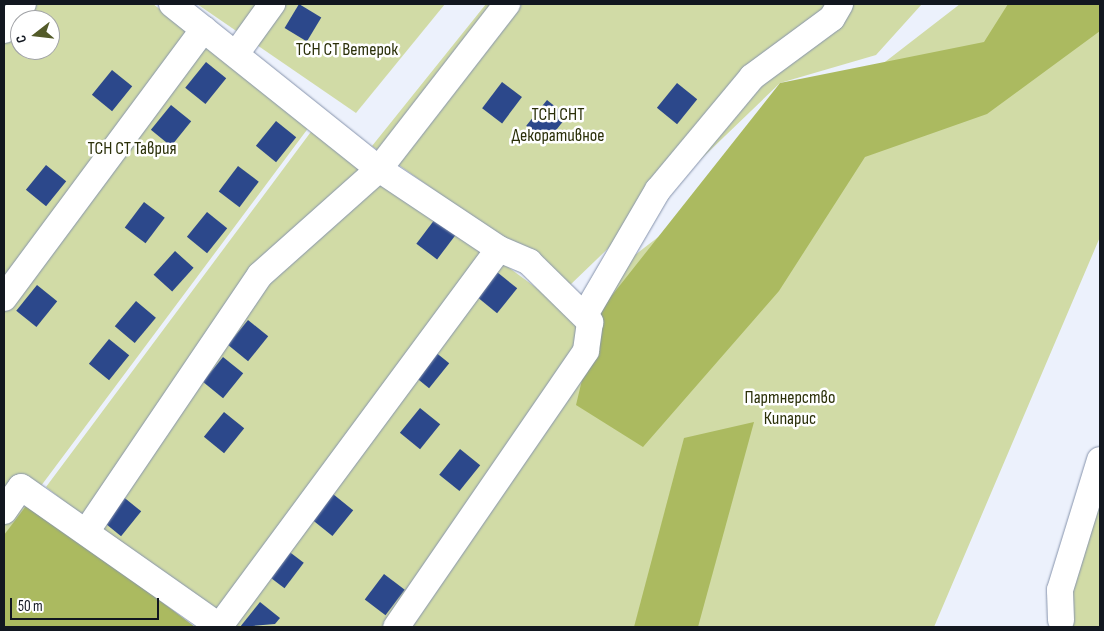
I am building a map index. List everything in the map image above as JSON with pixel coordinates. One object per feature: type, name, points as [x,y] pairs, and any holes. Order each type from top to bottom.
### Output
[{"type":"street","points":[[4,30],[23,4]]},
{"type":"street","points":[[172,4],[379,169],[500,249],[530,262],[586,314],[592,332],[586,351],[396,627]]},
{"type":"street","points":[[236,54],[272,4]]},
{"type":"street","points":[[86,532],[260,275],[379,169],[507,4]]},
{"type":"street","points":[[586,314],[658,190],[752,77],[832,18],[840,4]]},
{"type":"street","points":[[4,298],[204,29]]},
{"type":"street","points":[[4,511],[21,487],[220,627],[500,249]]},
{"type":"street","points":[[1061,620],[1060,590],[1100,460]]},
{"type":"green space","name":"ТСН СТ Таврия","points":[[4,4],[153,4],[312,123],[29,502],[195,627],[4,627]]},
{"type":"green space","name":"ТСН СТ Ветерок","points":[[197,4],[445,4],[356,113]]},
{"type":"green space","name":"ТСН СНТ Декоративное","points":[[486,4],[922,4],[876,55],[780,83],[569,286],[372,146]]},
{"type":"green space","name":"Партнерство Кипарис","points":[[960,4],[1100,4],[1100,237],[934,627],[222,627],[46,487],[316,125],[565,309]]},
{"type":"green space","points":[[1008,4],[1100,4],[1100,31],[987,114],[865,157],[779,291],[643,447],[576,405],[598,313],[780,83],[984,42]]},
{"type":"green space","points":[[754,422],[698,627],[634,627],[684,438]]},
{"type":"green space","points":[[1100,464],[1100,627],[1057,627]]},
{"type":"green space","points":[[29,502],[195,627],[4,627],[4,535]]},
{"type":"building","points":[[299,4],[321,17],[307,41],[285,28]]},
{"type":"building","points":[[206,62],[226,78],[205,104],[185,88]]},
{"type":"building","points":[[112,70],[132,86],[112,111],[92,95]]},
{"type":"building","points":[[502,82],[522,97],[502,123],[482,108]]},
{"type":"building","points":[[677,83],[697,99],[677,124],[657,108]]},
{"type":"building","points":[[547,100],[567,116],[546,142],[526,126]]},
{"type":"building","points":[[171,105],[191,121],[171,146],[151,130]]},
{"type":"building","points":[[276,121],[296,137],[276,162],[256,146]]},
{"type":"building","points":[[46,165],[66,181],[46,206],[26,190]]},
{"type":"building","points":[[238,166],[259,182],[240,207],[219,192]]},
{"type":"building","points":[[144,202],[165,218],[146,243],[125,228]]},
{"type":"building","points":[[207,212],[227,228],[207,253],[187,237]]},
{"type":"building","points":[[435,219],[456,235],[437,259],[416,244]]},
{"type":"building","points":[[175,251],[194,268],[172,292],[154,275]]},
{"type":"building","points":[[497,272],[517,288],[497,313],[477,297]]},
{"type":"building","points":[[37,285],[57,301],[36,327],[16,311]]},
{"type":"building","points":[[136,301],[156,318],[135,343],[115,326]]},
{"type":"building","points":[[248,320],[268,336],[248,361],[228,345]]},
{"type":"building","points":[[109,339],[129,355],[109,380],[89,364]]},
{"type":"building","points":[[429,347],[449,363],[429,388],[409,372]]},
{"type":"building","points":[[223,357],[243,373],[223,398],[203,382]]},
{"type":"building","points":[[420,408],[440,424],[420,449],[400,433]]},
{"type":"building","points":[[224,412],[244,428],[224,453],[204,437]]},
{"type":"building","points":[[460,449],[480,465],[459,491],[439,475]]},
{"type":"building","points":[[333,494],[353,510],[332,536],[312,520]]},
{"type":"building","points":[[121,495],[141,511],[121,536],[101,520]]},
{"type":"building","points":[[283,547],[304,563],[285,588],[264,573]]},
{"type":"building","points":[[384,574],[405,590],[386,615],[365,600]]},
{"type":"building","points":[[260,602],[280,618],[275,624],[240,627]]}]
